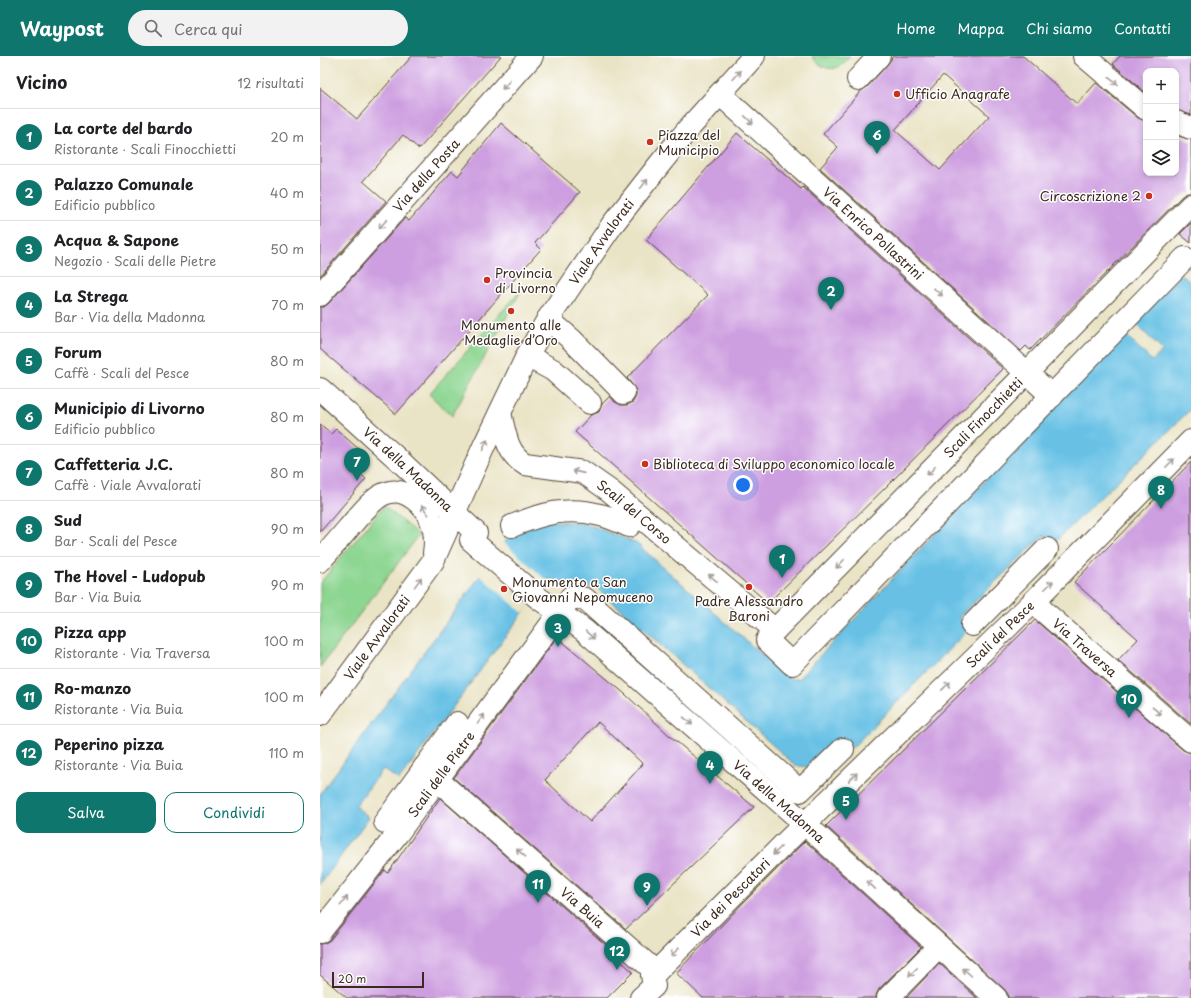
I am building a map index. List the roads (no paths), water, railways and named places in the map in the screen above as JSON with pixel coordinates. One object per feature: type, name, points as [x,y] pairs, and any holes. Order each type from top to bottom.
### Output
[{"type":"street","name":"Via della Posta","points":[[320,295],[532,56]]},
{"type":"street","name":"Viale Avvalorati","points":[[320,715],[433,561],[468,480],[527,356],[548,319],[612,226],[679,140],[754,56]]},
{"type":"street","points":[[858,79],[879,56]]},
{"type":"street","points":[[1084,56],[1143,106]]},
{"type":"street","name":"Via Enrico Pollastrini","points":[[720,94],[1052,396]]},
{"type":"street","points":[[1179,123],[1191,128]]},
{"type":"street","name":"Scali Finocchietti","points":[[775,630],[1191,205]]},
{"type":"street","points":[[775,630],[767,640],[792,664],[1052,396],[1188,261],[1160,236]]},
{"type":"street","points":[[548,319],[571,339],[624,392]]},
{"type":"street","points":[[527,356],[553,370],[590,403]]},
{"type":"street","name":"Via della Madonna","points":[[320,389],[401,462],[454,514],[476,533],[471,540],[482,551],[537,597],[585,631],[805,824],[996,998]]},
{"type":"street","name":"Scali del Corso","points":[[500,413],[508,445],[512,454],[518,460],[525,464],[583,472],[610,491],[775,630]]},
{"type":"street","name":"Scali del Pesce","points":[[805,824],[1031,603],[1191,441]]},
{"type":"street","name":"Viale Avvalorati","points":[[320,562],[373,500],[388,492],[401,492],[411,496],[428,514],[436,539],[433,561]]},
{"type":"street","points":[[512,526],[531,518],[552,512],[586,512],[600,515],[629,526],[638,516]]},
{"type":"street","points":[[972,625],[1047,549]]},
{"type":"street","name":"Via Traversa","points":[[1011,586],[1191,741]]},
{"type":"street","name":"Scali delle Pietre","points":[[320,932],[431,774],[571,597],[585,599],[800,791],[843,749]]},
{"type":"street","points":[[385,822],[431,774],[458,723]]},
{"type":"street","name":"Via Buia","points":[[431,774],[654,988]]},
{"type":"street","name":"Via dei Pescatori","points":[[654,988],[805,824]]},
{"type":"street","points":[[888,998],[939,946]]},
{"type":"water","points":[[1181,274],[1191,283],[1191,409],[1054,543],[1044,535],[959,617],[970,628],[852,748],[842,738],[813,767],[796,766],[598,589],[548,579],[399,780],[383,769],[355,806],[369,817],[320,885],[320,794],[511,534],[545,521],[585,523],[636,543],[787,677],[791,679],[798,679],[1124,333],[1152,361],[1163,351],[1134,322]]},
{"type":"place","name":"Ufficio Anagrafe","points":[[897,94]]},
{"type":"place","name":"Piazza del Municipio","points":[[650,142]]},
{"type":"place","name":"Municipio di Livorno","points":[[877,154]]},
{"type":"place","name":"Circoscrizione 2","points":[[1149,196]]},
{"type":"place","name":"Provincia di Livorno","points":[[487,280]]},
{"type":"place","name":"Palazzo Comunale","points":[[831,310]]},
{"type":"place","name":"Monumento alle Medaglie d’Oro","points":[[511,311]]},
{"type":"place","name":"Biblioteca di Sviluppo economico locale","points":[[645,464]]},
{"type":"place","name":"Caffetteria J.C.","points":[[357,481]]},
{"type":"place","name":"Sud","points":[[1161,509]]},
{"type":"place","name":"La corte del bardo","points":[[782,578]]},
{"type":"place","name":"Padre Alessandro Baroni","points":[[749,587]]},
{"type":"place","name":"Monumento a San Giovanni Nepomuceno","points":[[504,589]]},
{"type":"place","name":"Acqua & Sapone","points":[[558,647]]},
{"type":"place","name":"Pizza app","points":[[1129,718]]},
{"type":"place","name":"La Strega","points":[[710,784]]},
{"type":"place","name":"Forum","points":[[846,820]]},
{"type":"place","name":"Ro-manzo","points":[[538,903]]},
{"type":"place","name":"The Hovel - Ludopub","points":[[647,906]]},
{"type":"place","name":"Peperino pizza","points":[[617,970]]}]
